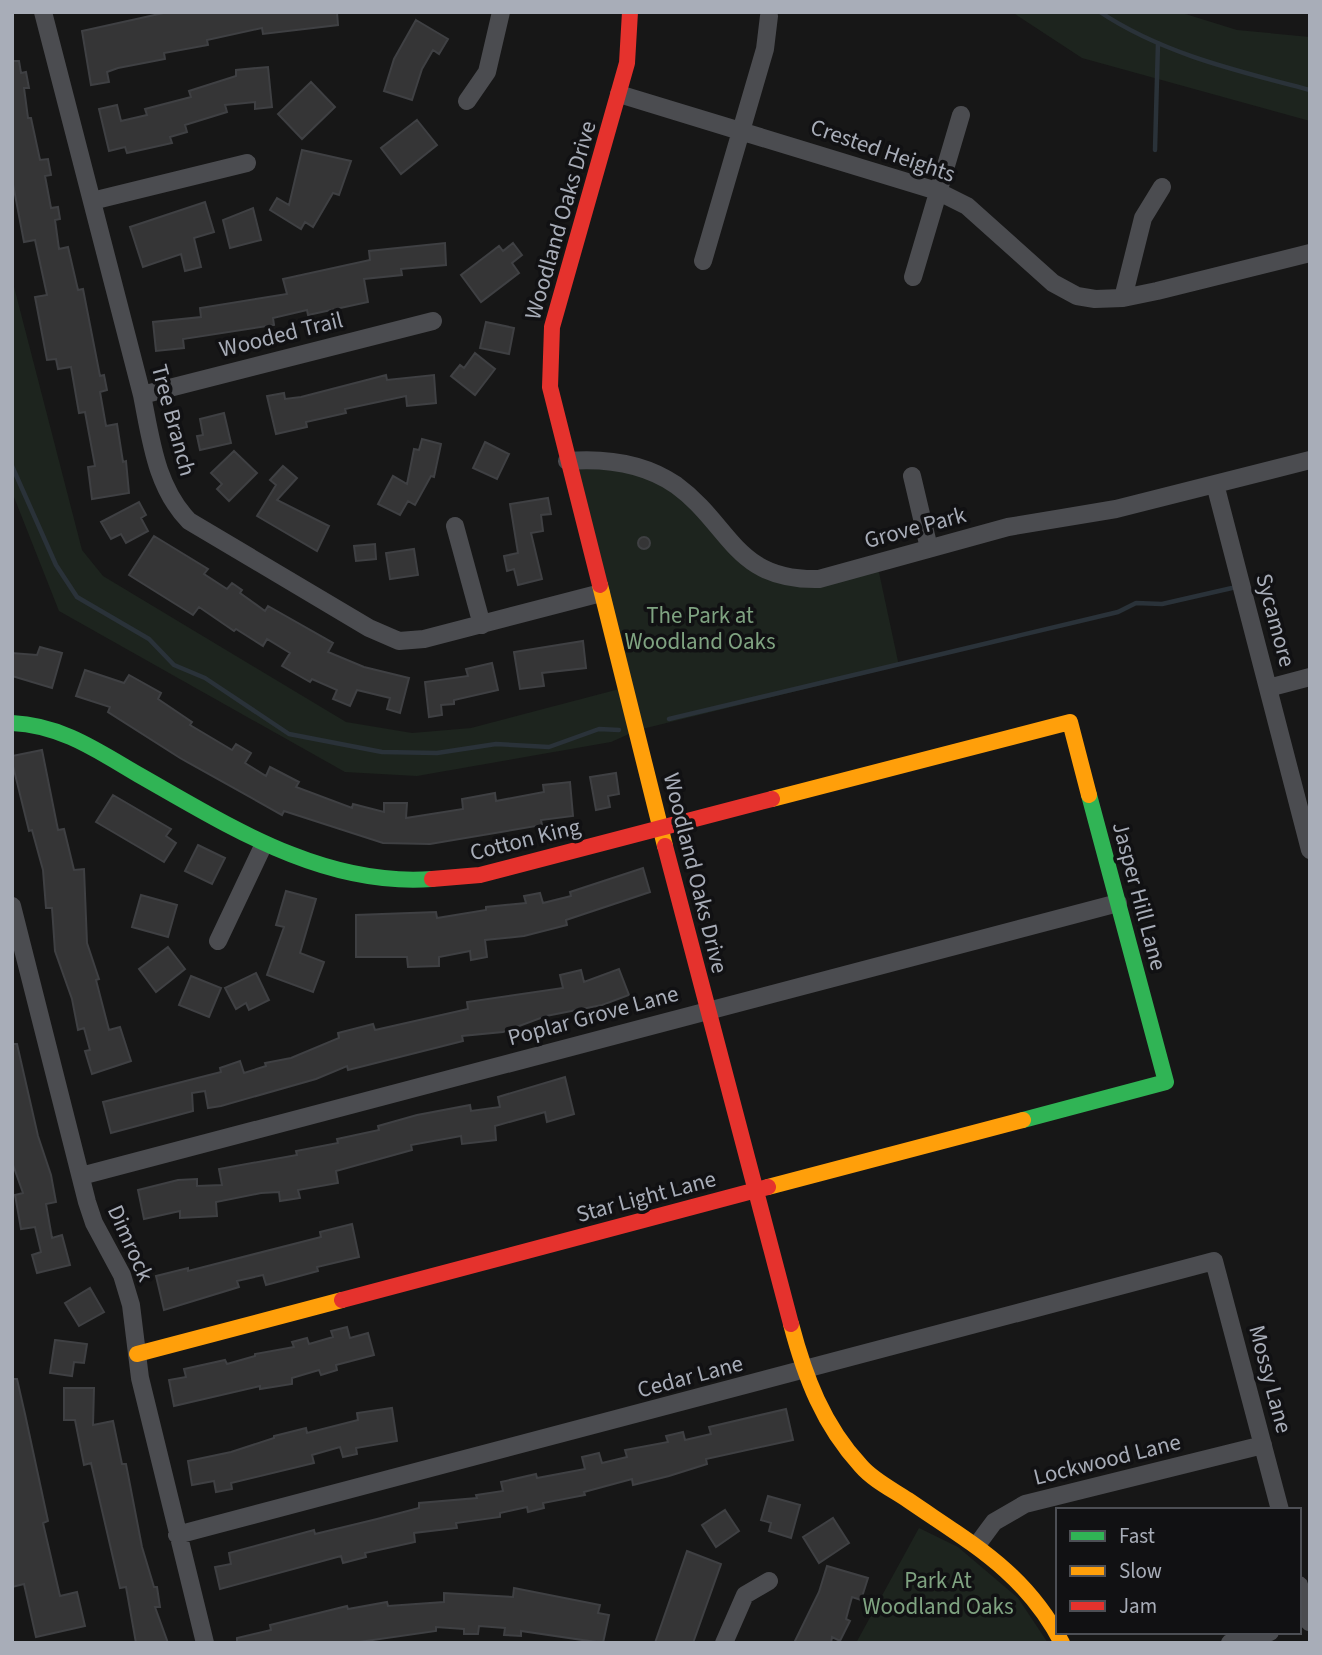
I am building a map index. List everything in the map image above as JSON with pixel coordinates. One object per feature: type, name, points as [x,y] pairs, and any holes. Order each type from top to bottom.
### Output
[{"type":"street","name":"Tree Branch","points":[[43,12],[142,396],[158,469],[176,508],[189,521],[369,628],[399,640],[424,639],[601,593]]},
{"type":"street","points":[[467,102],[487,72],[501,12]]},
{"type":"street","name":"Woodland Oaks Drive","points":[[631,12],[627,63],[552,327],[550,387],[706,1011],[804,1372],[830,1426],[862,1468],[977,1545],[1008,1569],[1033,1596],[1056,1633]]},
{"type":"street","points":[[703,261],[765,49],[769,16]]},
{"type":"street","name":"Crested Heights","points":[[619,94],[937,191],[967,206],[1052,283],[1077,296],[1123,298],[1310,253]]},
{"type":"street","points":[[913,277],[961,115]]},
{"type":"street","points":[[92,201],[247,163]]},
{"type":"street","points":[[1123,298],[1143,218],[1162,187]]},
{"type":"street","name":"Wooded Trail","points":[[142,396],[433,321]]},
{"type":"street","name":"Grove Park","points":[[567,461],[622,463],[654,472],[688,495],[751,563],[775,574],[799,579],[819,579],[1009,527],[1116,509],[1310,460]]},
{"type":"street","points":[[912,476],[929,548]]},
{"type":"street","name":"Sycamore","points":[[1215,484],[1310,850]]},
{"type":"street","points":[[455,526],[482,625]]},
{"type":"street","points":[[1268,688],[1310,677]]},
{"type":"street","name":"Cotton King","points":[[12,723],[30,722],[79,740],[263,846],[317,867],[357,876],[441,881],[480,875],[1070,722]]},
{"type":"street","name":"Jasper Hill Lane","points":[[1070,722],[1166,1082]]},
{"type":"street","points":[[218,941],[263,846]]},
{"type":"street","name":"Poplar Grove Lane","points":[[80,1176],[1118,903]]},
{"type":"street","name":"Dimrock","points":[[12,906],[94,1223],[122,1275],[131,1305],[137,1354],[177,1535],[205,1643]]},
{"type":"street","name":"Star Light Lane","points":[[137,1354],[1166,1082]]},
{"type":"street","name":"Cedar Lane","points":[[177,1535],[804,1372],[1214,1261]]},
{"type":"street","name":"Mossy Lane","points":[[1214,1261],[1279,1508]]},
{"type":"street","name":"Lockwood Lane","points":[[977,1545],[994,1522],[1025,1504],[1263,1445]]},
{"type":"street","points":[[724,1643],[745,1595],[769,1581]]},
{"type":"street","points":[[1301,1596],[1306,1623]]},
{"type":"street","points":[[1230,1643],[1263,1634]]},
{"type":"green space","points":[[1012,12],[1179,12],[1237,30],[1310,37],[1310,121],[1082,58]]},
{"type":"green space","name":"The Park at Woodland Oaks","points":[[12,279],[82,550],[103,576],[346,722],[412,733],[471,728],[627,687],[567,461],[654,472],[730,543],[799,579],[877,563],[899,666],[638,730],[611,742],[417,776],[345,772],[59,611],[12,492]]},
{"type":"green space","name":"Park At Woodland Oaks","points":[[919,1528],[958,1547],[1018,1598],[1048,1643],[856,1643]]},
{"type":"building","points":[[168,12],[337,12],[338,25],[263,34],[262,28],[207,40],[208,45],[164,53],[165,59],[107,72],[109,82],[91,85],[82,31]]},
{"type":"building","points":[[416,20],[448,39],[439,54],[433,50],[422,69],[412,100],[384,91],[394,59]]},
{"type":"building","points":[[12,61],[19,61],[21,73],[26,72],[29,88],[24,88],[28,118],[31,118],[40,160],[48,159],[51,175],[45,176],[51,208],[58,207],[60,219],[55,220],[59,249],[68,247],[78,290],[83,289],[100,376],[104,375],[107,390],[100,392],[106,426],[117,424],[123,462],[126,461],[129,493],[92,499],[88,467],[95,466],[85,412],[79,413],[71,367],[58,369],[56,359],[47,360],[35,297],[47,295],[35,240],[24,242],[12,179]]},
{"type":"building","points":[[268,67],[272,107],[255,109],[255,102],[225,105],[227,112],[185,125],[187,132],[170,137],[172,143],[127,153],[125,147],[109,151],[99,109],[117,105],[121,121],[147,115],[145,109],[191,97],[189,91],[236,76],[236,70]]},
{"type":"building","points":[[311,82],[335,107],[302,139],[278,114]]},
{"type":"building","points":[[417,120],[437,145],[401,174],[381,148]]},
{"type":"building","points":[[302,150],[351,161],[339,195],[333,193],[313,227],[305,222],[301,229],[270,210],[277,198],[289,205]]},
{"type":"building","points":[[205,202],[214,232],[194,238],[201,267],[185,271],[181,254],[143,267],[130,227]]},
{"type":"building","points":[[253,208],[261,240],[230,248],[223,220]]},
{"type":"building","points":[[445,243],[446,265],[401,269],[402,275],[364,279],[368,302],[308,315],[307,310],[273,318],[274,325],[183,339],[184,348],[156,351],[153,322],[201,317],[200,308],[287,294],[283,279],[370,260],[369,251]]},
{"type":"building","points":[[513,243],[522,255],[512,263],[519,273],[481,302],[461,275],[499,246],[503,251]]},
{"type":"building","points":[[486,322],[514,328],[509,354],[480,348]]},
{"type":"building","points":[[475,353],[495,369],[475,395],[451,376],[460,365],[464,368]]},
{"type":"building","points":[[386,375],[387,380],[434,375],[436,403],[407,406],[406,396],[345,409],[346,413],[306,422],[307,427],[276,434],[267,396],[284,393],[285,399],[301,397]]},
{"type":"building","points":[[224,413],[231,443],[200,450],[197,436],[203,435],[200,419]]},
{"type":"building","points":[[422,439],[441,444],[434,477],[431,476],[415,505],[408,501],[400,515],[378,504],[393,476],[407,484],[414,449],[419,450]]},
{"type":"building","points":[[485,442],[509,454],[497,479],[473,468]]},
{"type":"building","points":[[234,451],[257,473],[229,501],[217,489],[222,484],[211,473]]},
{"type":"building","points":[[283,466],[297,478],[277,500],[329,526],[317,551],[257,516],[276,485],[270,480]]},
{"type":"building","points":[[548,498],[551,514],[541,515],[543,531],[531,533],[542,579],[518,585],[514,569],[507,571],[504,556],[518,553],[510,504]]},
{"type":"building","points":[[139,502],[146,515],[141,518],[148,531],[126,543],[121,534],[111,539],[101,522]]},
{"type":"building","points":[[154,536],[208,569],[204,574],[227,589],[232,583],[242,590],[240,593],[265,611],[268,606],[333,643],[328,652],[364,667],[409,678],[400,713],[387,709],[390,698],[357,690],[350,706],[333,699],[337,690],[312,679],[310,682],[282,666],[290,653],[267,639],[263,646],[236,629],[234,631],[199,607],[193,615],[129,575]]},
{"type":"building","points":[[644,537],[650,543],[644,549],[638,543]]},
{"type":"building","points":[[375,544],[376,559],[356,561],[354,546]]},
{"type":"building","points":[[414,549],[418,575],[390,579],[386,553]]},
{"type":"building","points":[[583,641],[586,668],[542,673],[544,686],[520,689],[514,652]]},
{"type":"building","points":[[40,647],[62,653],[52,688],[12,676],[12,653],[37,655]]},
{"type":"building","points":[[492,663],[498,690],[454,700],[454,704],[441,705],[442,715],[429,717],[425,682],[468,676],[466,669]]},
{"type":"building","points":[[85,670],[124,683],[129,675],[161,693],[158,699],[192,722],[190,725],[232,750],[236,744],[251,753],[245,763],[266,776],[270,767],[299,782],[296,787],[352,808],[353,804],[384,812],[384,803],[407,803],[406,818],[463,809],[462,799],[495,793],[496,801],[544,792],[543,785],[570,782],[573,816],[541,820],[542,825],[430,844],[383,843],[284,811],[282,815],[180,758],[108,712],[110,707],[76,696]]},
{"type":"building","points":[[42,750],[58,830],[64,829],[74,870],[84,869],[87,943],[99,979],[96,980],[109,1030],[120,1027],[131,1061],[92,1074],[85,1051],[90,1050],[84,1028],[78,1030],[72,999],[55,951],[52,908],[46,908],[43,870],[32,830],[29,831],[12,762],[12,756]]},
{"type":"building","points":[[616,773],[619,794],[608,796],[610,807],[596,810],[590,777]]},
{"type":"building","points":[[113,795],[171,829],[166,836],[176,843],[164,862],[96,822]]},
{"type":"building","points":[[198,845],[225,858],[212,884],[185,871]]},
{"type":"building","points":[[643,868],[650,892],[566,920],[567,925],[524,936],[485,940],[487,957],[471,960],[470,951],[439,957],[439,966],[408,967],[407,957],[356,957],[356,915],[436,912],[437,918],[486,910],[486,907],[526,903],[524,896],[540,893],[543,903],[571,896],[570,892]]},
{"type":"building","points":[[286,891],[316,899],[300,953],[324,962],[313,992],[267,975],[284,927],[276,925]]},
{"type":"building","points":[[141,895],[177,905],[168,937],[132,927]]},
{"type":"building","points":[[168,947],[185,969],[156,992],[139,969]]},
{"type":"building","points":[[619,969],[629,995],[602,1005],[546,1016],[503,1032],[462,1036],[463,1041],[348,1070],[347,1066],[316,1079],[221,1106],[208,1108],[205,1091],[192,1093],[193,1111],[111,1133],[103,1102],[221,1072],[220,1068],[240,1061],[244,1073],[266,1066],[265,1063],[291,1058],[339,1038],[338,1033],[373,1024],[375,1030],[468,1009],[467,1002],[563,988],[560,975],[581,970],[584,982]]},
{"type":"building","points":[[256,973],[269,1000],[249,1010],[246,1003],[236,1009],[225,988]]},
{"type":"building","points":[[191,976],[221,988],[209,1017],[179,1005]]},
{"type":"building","points":[[12,1044],[17,1044],[38,1136],[51,1175],[56,1202],[46,1204],[52,1238],[62,1235],[70,1265],[37,1273],[32,1255],[41,1252],[35,1227],[21,1229],[15,1195],[23,1193],[12,1162]]},
{"type":"building","points":[[565,1077],[574,1114],[547,1122],[545,1112],[495,1126],[496,1140],[462,1144],[461,1136],[411,1145],[412,1150],[336,1171],[338,1183],[298,1190],[300,1198],[280,1201],[279,1192],[261,1193],[216,1202],[217,1216],[180,1218],[180,1211],[144,1219],[138,1190],[178,1180],[197,1179],[197,1186],[222,1185],[219,1169],[297,1155],[296,1151],[338,1143],[337,1139],[379,1130],[378,1126],[417,1115],[470,1105],[471,1111],[500,1107],[498,1097]]},
{"type":"building","points":[[352,1224],[359,1257],[317,1267],[318,1271],[266,1285],[263,1275],[237,1281],[239,1287],[164,1310],[156,1276],[188,1268],[188,1271],[321,1237],[320,1232]]},
{"type":"building","points":[[90,1288],[104,1312],[79,1326],[65,1303]]},
{"type":"building","points":[[347,1327],[350,1338],[368,1333],[374,1355],[336,1365],[337,1370],[321,1375],[319,1370],[292,1378],[292,1384],[260,1389],[260,1386],[174,1406],[169,1380],[186,1377],[184,1369],[225,1360],[227,1364],[255,1354],[294,1347],[292,1342],[307,1338],[309,1344],[333,1337],[331,1331]]},
{"type":"building","points":[[55,1340],[87,1344],[84,1363],[74,1362],[72,1376],[50,1373]]},
{"type":"building","points":[[12,1379],[17,1379],[25,1414],[48,1521],[43,1523],[60,1596],[77,1592],[85,1626],[36,1637],[24,1584],[12,1587]]},
{"type":"building","points":[[64,1388],[94,1388],[93,1425],[113,1421],[122,1464],[126,1464],[142,1547],[154,1587],[157,1587],[160,1607],[155,1607],[168,1643],[136,1643],[126,1587],[120,1588],[91,1463],[84,1465],[75,1420],[64,1420]]},
{"type":"building","points":[[392,1408],[397,1441],[356,1448],[357,1454],[343,1457],[340,1447],[312,1455],[314,1463],[231,1483],[232,1489],[216,1492],[214,1481],[192,1485],[188,1461],[231,1452],[274,1436],[306,1428],[307,1433],[358,1420],[357,1413]]},
{"type":"building","points":[[786,1409],[793,1440],[706,1459],[707,1464],[669,1476],[633,1485],[632,1479],[584,1492],[585,1495],[543,1503],[544,1508],[528,1512],[527,1507],[500,1513],[500,1517],[456,1523],[457,1528],[414,1533],[415,1542],[365,1553],[366,1557],[343,1563],[341,1556],[220,1589],[215,1567],[231,1564],[229,1553],[314,1530],[315,1534],[419,1508],[419,1503],[477,1498],[476,1495],[503,1491],[501,1482],[536,1474],[537,1478],[585,1469],[582,1457],[599,1453],[602,1463],[627,1457],[625,1450],[668,1442],[666,1436],[683,1432],[685,1440],[711,1434],[709,1427]]},
{"type":"building","points":[[768,1496],[800,1505],[791,1538],[769,1531],[771,1523],[761,1520]]},
{"type":"building","points":[[725,1510],[739,1531],[716,1547],[702,1525]]},
{"type":"building","points":[[833,1518],[849,1543],[819,1563],[803,1537]]},
{"type":"building","points":[[687,1551],[721,1564],[693,1643],[655,1643]]},
{"type":"building","points":[[827,1566],[868,1578],[861,1600],[852,1597],[846,1619],[850,1621],[840,1641],[832,1637],[831,1643],[794,1643],[819,1592]]},
{"type":"building","points":[[514,1588],[600,1605],[598,1613],[609,1615],[603,1643],[521,1631],[521,1636],[504,1635],[505,1628],[479,1626],[478,1634],[464,1634],[464,1629],[436,1627],[436,1631],[352,1643],[237,1643],[237,1638],[271,1630],[270,1625],[347,1606],[348,1609],[387,1602],[388,1606],[444,1602],[444,1593],[513,1597]]},
{"type":"waterway","points":[[1100,12],[1124,27],[1175,50],[1310,90]]},
{"type":"waterway","points":[[1155,150],[1158,43]]},
{"type":"waterway","points":[[12,466],[56,565],[77,597],[149,639],[174,665],[205,678],[289,734],[382,752],[437,753],[496,744],[549,747],[599,729],[619,730]]},
{"type":"waterway","points":[[669,719],[1118,612],[1136,603],[1162,604],[1232,588]]},
{"type":"traffic: fast","points":[[12,723],[63,734],[109,757],[207,814],[278,849],[315,863],[392,879],[432,879]]},
{"type":"traffic: fast","points":[[1023,1120],[1166,1082],[1089,795]]},
{"type":"traffic: slow","points":[[600,585],[665,846]]},
{"type":"traffic: slow","points":[[772,799],[1070,722],[1089,795]]},
{"type":"traffic: slow","points":[[768,1187],[1023,1120]]},
{"type":"traffic: slow","points":[[137,1354],[342,1300]]},
{"type":"traffic: slow","points":[[791,1324],[802,1363],[817,1400],[836,1434],[861,1466],[871,1476],[995,1561],[1031,1597],[1056,1633]]},
{"type":"traffic: slow","points":[[1057,1634],[1062,1643]]},
{"type":"traffic: jam","points":[[600,585],[550,387],[552,327],[627,63],[630,12]]},
{"type":"traffic: jam","points":[[432,879],[480,875],[772,799]]},
{"type":"traffic: jam","points":[[665,846],[791,1324]]},
{"type":"traffic: jam","points":[[342,1300],[768,1187]]}]
